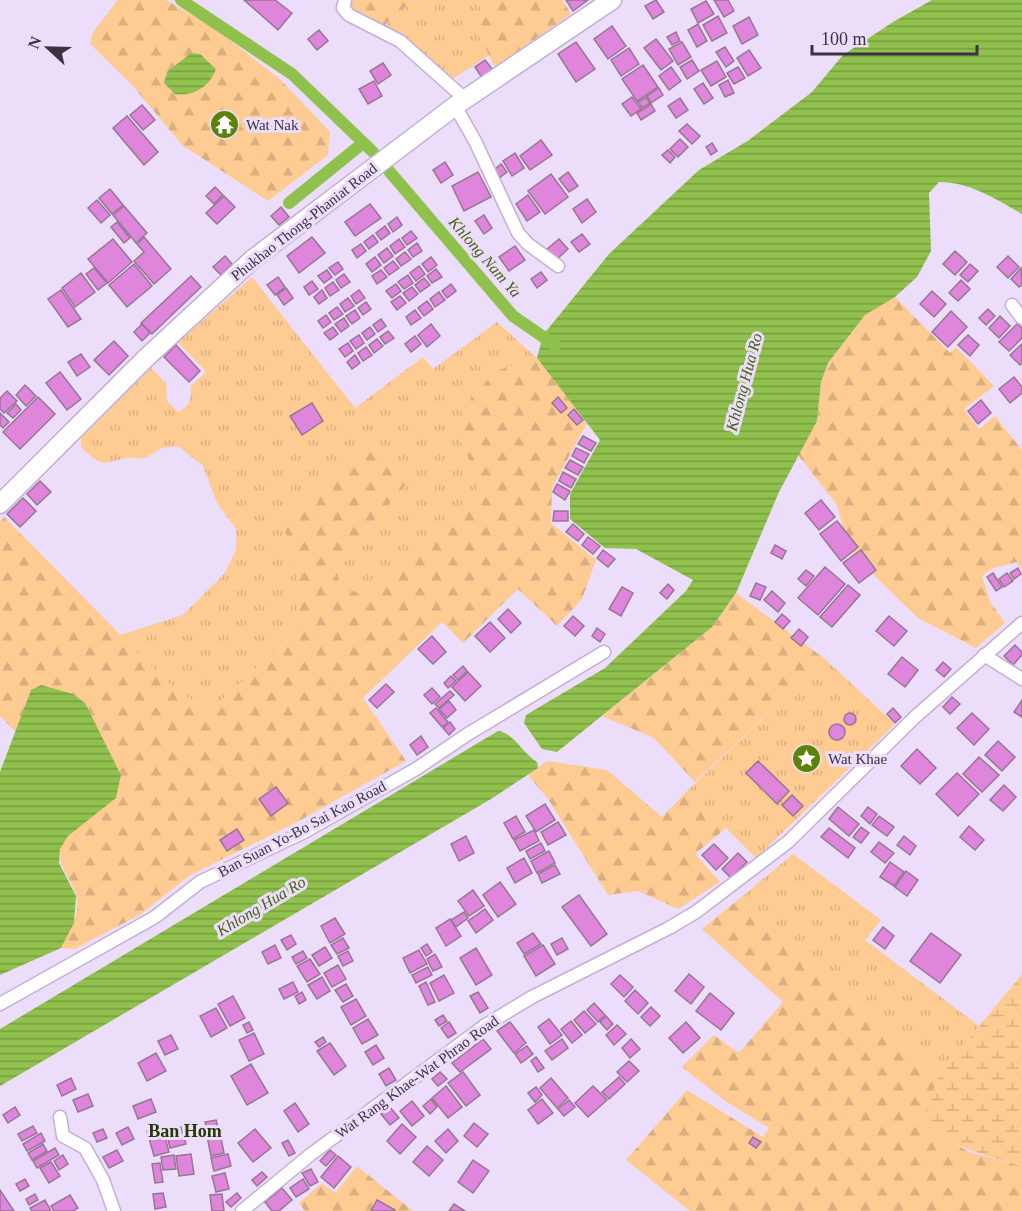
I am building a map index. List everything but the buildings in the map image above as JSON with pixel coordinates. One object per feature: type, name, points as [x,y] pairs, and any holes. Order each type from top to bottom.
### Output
[{"type":"main road","name":"Phukhao Thong-Phaniat Road","points":[[0,504],[146,358],[227,281],[310,214],[460,103],[612,0]]},
{"type":"street","points":[[345,0],[343,8],[349,15],[400,41],[460,103],[518,233],[528,244],[558,266]]},
{"type":"street","points":[[1012,305],[1022,318]]},
{"type":"street","name":"Wat Rang Khae-Wat Phrao Road","points":[[242,1211],[310,1155],[484,1026],[532,997],[696,912],[788,842],[915,717],[1022,623]]},
{"type":"street","name":"Ban Suan Yo-Bo Sai Kao Road","points":[[0,1004],[155,917],[200,882],[304,832],[416,769],[468,734],[604,652]]},
{"type":"street","points":[[984,655],[1022,679]]},
{"type":"street","points":[[60,1117],[63,1136],[83,1146],[103,1180],[114,1211]]},
{"type":"green space","points":[[118,0],[166,0],[213,27],[281,80],[330,132],[328,155],[268,201],[182,145],[133,86],[90,44],[93,32]]},
{"type":"green space","points":[[351,0],[414,0],[384,26],[355,11],[350,5]]},
{"type":"green space","points":[[414,0],[488,0],[489,7],[475,28],[489,55],[451,80],[421,51],[384,27]]},
{"type":"green space","points":[[488,0],[562,0],[571,14],[495,67],[475,28],[489,7]]},
{"type":"green space","points":[[252,277],[355,408],[423,357],[433,369],[497,322],[537,358],[495,371],[459,437],[476,476],[476,504],[366,597],[341,587],[335,565],[405,486],[281,519],[299,575],[296,631],[212,709],[178,693],[120,635],[183,615],[225,573],[236,550],[236,529],[217,503],[203,466],[178,446],[162,448],[143,459],[132,458],[105,463],[98,461],[81,447],[81,438],[151,368],[166,383],[167,401],[178,412],[185,407],[190,399],[191,386],[206,372],[178,342]]},
{"type":"green space","points":[[895,297],[950,353],[956,347],[994,386],[964,409],[979,429],[995,416],[1022,450],[1022,570],[1017,562],[993,568],[982,576],[990,601],[1005,623],[976,648],[918,618],[850,552],[837,505],[798,455],[817,421],[821,382],[828,363],[865,315]]},
{"type":"green space","points":[[537,358],[587,423],[552,488],[551,523],[596,560],[582,599],[557,626],[518,589],[463,643],[442,622],[363,698],[406,761],[299,821],[189,876],[141,914],[75,949],[61,948],[77,909],[76,895],[60,859],[62,844],[78,825],[116,798],[31,690],[16,732],[0,716],[0,521],[4,517],[178,693],[212,709],[296,631],[299,575],[281,519],[363,449],[379,446],[396,460],[405,486],[335,565],[341,587],[366,596],[476,504],[476,476],[459,437],[462,410],[495,371]]},
{"type":"green space","points":[[736,593],[825,659],[695,782],[654,738],[602,716],[712,627]]},
{"type":"green space","points":[[825,659],[895,724],[756,858],[688,790]]},
{"type":"green space","points":[[547,761],[607,770],[662,817],[688,790],[726,828],[695,854],[720,882],[678,909],[638,891],[608,895],[548,799],[528,775]]},
{"type":"green space","points":[[793,854],[881,920],[865,940],[979,1026],[939,1075],[734,903]]},
{"type":"green space","points":[[734,903],[939,1075],[923,1124],[969,1152],[1022,1166],[1022,1211],[690,1211],[626,1160],[687,1090],[763,1137],[769,1128],[725,1101],[682,1067],[714,1035],[739,1053],[783,1002],[702,929]]},
{"type":"green space","points":[[1022,974],[1022,1166],[970,1150],[922,1124],[939,1075]]},
{"type":"green space","points":[[357,1166],[413,1211],[305,1211],[299,1203],[322,1183],[335,1193]]},
{"type":"water","name":"Khlong Hua Ro","points":[[932,0],[1022,0],[1022,214],[982,192],[961,185],[939,182],[929,193],[931,251],[917,277],[895,297],[865,315],[828,363],[821,382],[817,421],[779,492],[736,593],[712,627],[557,752],[542,749],[524,723],[526,715],[605,668],[686,591],[693,580],[636,549],[605,548],[570,519],[570,494],[600,440],[537,358],[543,335],[609,254],[699,170],[749,140],[812,92],[843,55]]},
{"type":"water","points":[[191,53],[200,54],[216,69],[205,86],[188,94],[175,94],[164,83],[167,72]]},
{"type":"water","points":[[41,685],[73,694],[85,703],[121,775],[116,798],[68,836],[60,849],[59,863],[76,896],[74,923],[61,948],[0,975],[0,772],[31,690]]},
{"type":"water","name":"Khlong Hua Ro","points":[[498,731],[513,739],[537,762],[538,768],[491,799],[0,1086],[0,1029]]},
{"type":"waterway","name":"Khlong Nam Ya","points":[[181,0],[292,74],[373,152]]},
{"type":"waterway","points":[[289,203],[363,143]]},
{"type":"waterway","name":"Khlong Nam Ya","points":[[389,171],[513,316],[555,345]]},
{"type":"place","name":"Wat Nak","points":[[225,125]]},
{"type":"place","name":"Wat Khae","points":[[807,759]]},
{"type":"district","name":"Ban Hom","points":[[185,1131]]}]
